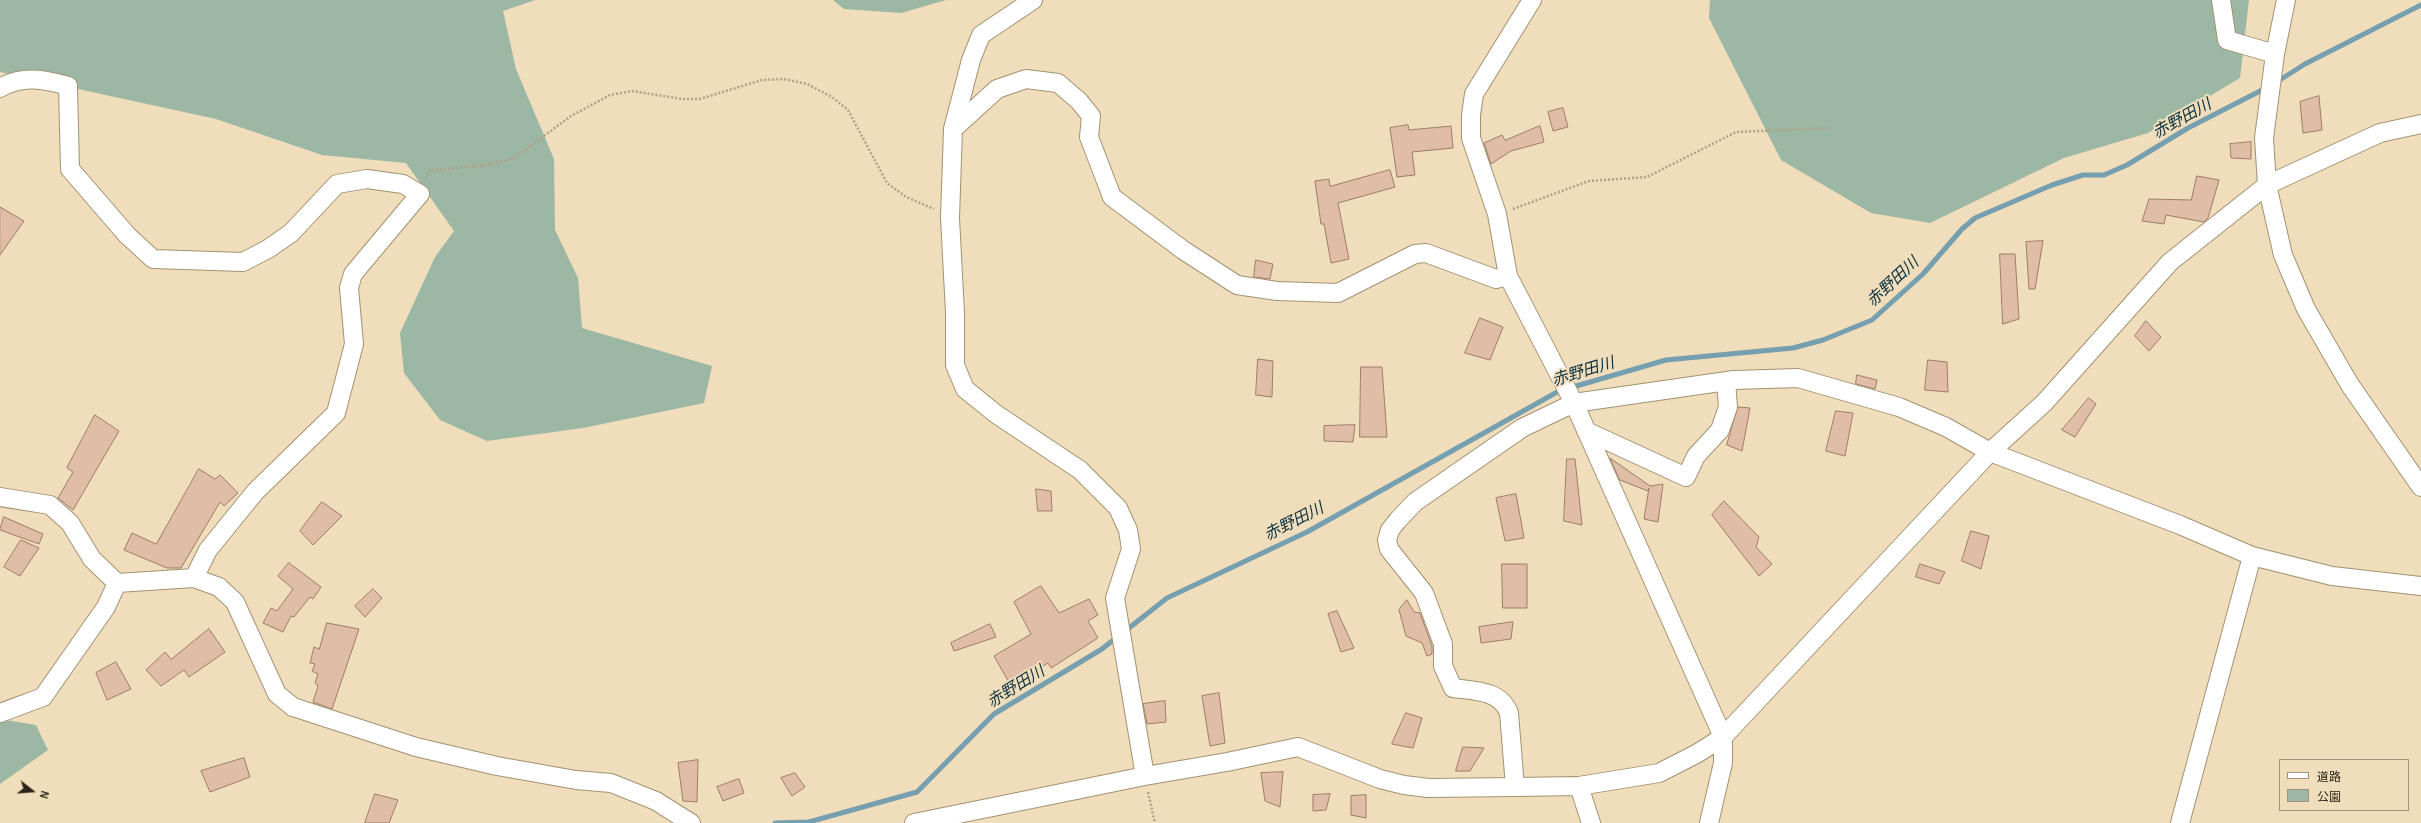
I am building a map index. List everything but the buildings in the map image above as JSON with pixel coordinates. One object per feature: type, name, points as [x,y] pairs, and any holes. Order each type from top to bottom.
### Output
[{"type":"street","points":[[1032,0],[981,35],[971,60],[953,129],[950,218],[955,312],[955,366],[965,389],[996,414],[1080,470],[1118,508],[1128,530],[1131,549],[1115,598],[1118,627],[1145,776]]},
{"type":"street","points":[[1532,0],[1474,94],[1470,115],[1471,138],[1497,214],[1508,276],[1572,400],[1723,737],[1723,762],[1708,823]]},
{"type":"street","points":[[2221,0],[2227,40],[2275,54]]},
{"type":"street","points":[[2286,0],[2275,54],[2264,138],[2267,185],[2283,255],[2306,309],[2350,385],[2421,487]]},
{"type":"street","points":[[0,88],[13,81],[27,79],[49,80],[68,86],[70,169],[126,235],[153,259],[243,262],[268,249],[291,233],[338,184],[367,179],[403,184],[420,194],[353,274],[349,288],[354,344],[336,413],[255,492],[208,550],[194,578]]},
{"type":"street","points":[[953,129],[997,89],[1026,79],[1058,83],[1079,101],[1091,116],[1090,137],[1112,197],[1183,250],[1237,285],[1277,292],[1338,293],[1415,254],[1426,253],[1496,279],[1508,276]]},
{"type":"street","points":[[914,823],[1145,776],[1298,748],[1380,779],[1404,785],[1428,788],[1579,786],[1659,773],[1698,753],[1723,737],[1990,452],[2044,402],[2170,262],[2267,185],[2380,133],[2421,124]]},
{"type":"street","points":[[1515,787],[1509,713],[1506,704],[1491,694],[1453,688],[1443,666],[1443,644],[1424,593],[1389,549],[1387,540],[1390,530],[1415,502],[1522,428],[1572,400],[1726,381],[1798,378],[1899,408],[1946,426],[1990,452],[2180,525],[2252,556],[2332,576],[2421,586]]},
{"type":"street","points":[[1586,431],[1686,477],[1696,456],[1720,430],[1728,407],[1726,381]]},
{"type":"street","points":[[0,497],[50,505],[70,523],[92,558],[117,583],[194,578],[219,588],[235,602],[277,694],[293,707],[416,747],[497,766],[576,780],[611,783],[656,801],[691,823]]},
{"type":"street","points":[[2180,823],[2252,556]]},
{"type":"street","points":[[0,714],[43,696],[106,607],[117,583]]},
{"type":"street","points":[[1579,786],[1591,823]]},
{"type":"path","points":[[420,194],[429,171],[493,164],[514,158],[572,116],[610,95],[632,91],[682,99],[700,99],[762,80],[784,79],[807,84],[832,98],[848,110],[887,183],[906,197],[950,218]]},
{"type":"path","points":[[1497,214],[1589,181],[1647,177],[1736,132],[1830,128]]},
{"type":"path","points":[[1145,776],[1155,823]]},
{"type":"green space","points":[[0,0],[535,0],[503,11],[516,69],[554,159],[555,230],[578,278],[582,328],[712,366],[704,403],[583,428],[487,441],[440,420],[404,373],[400,333],[435,257],[454,231],[406,163],[322,155],[216,119],[0,72]]},
{"type":"green space","points":[[833,0],[946,0],[901,13],[844,9]]},
{"type":"green space","points":[[1710,0],[2249,0],[2240,78],[2148,133],[2064,158],[1930,223],[1871,213],[1781,160],[1709,18]]},
{"type":"green space","points":[[0,719],[36,725],[48,750],[0,784]]},
{"type":"waterway","name":"赤野田川","points":[[2275,83],[2305,64],[2421,5]]},
{"type":"waterway","name":"赤野田川","points":[[1124,632],[1167,598],[1307,532],[1559,391],[1666,360],[1793,348],[1823,340],[1872,320],[1923,274],[1962,229],[1975,218],[2052,185],[2083,175],[2104,175],[2127,165],[2188,128],[2266,88]]},
{"type":"waterway","name":"赤野田川","points":[[775,823],[809,822],[917,792],[994,714],[1102,649],[1117,637]]}]
